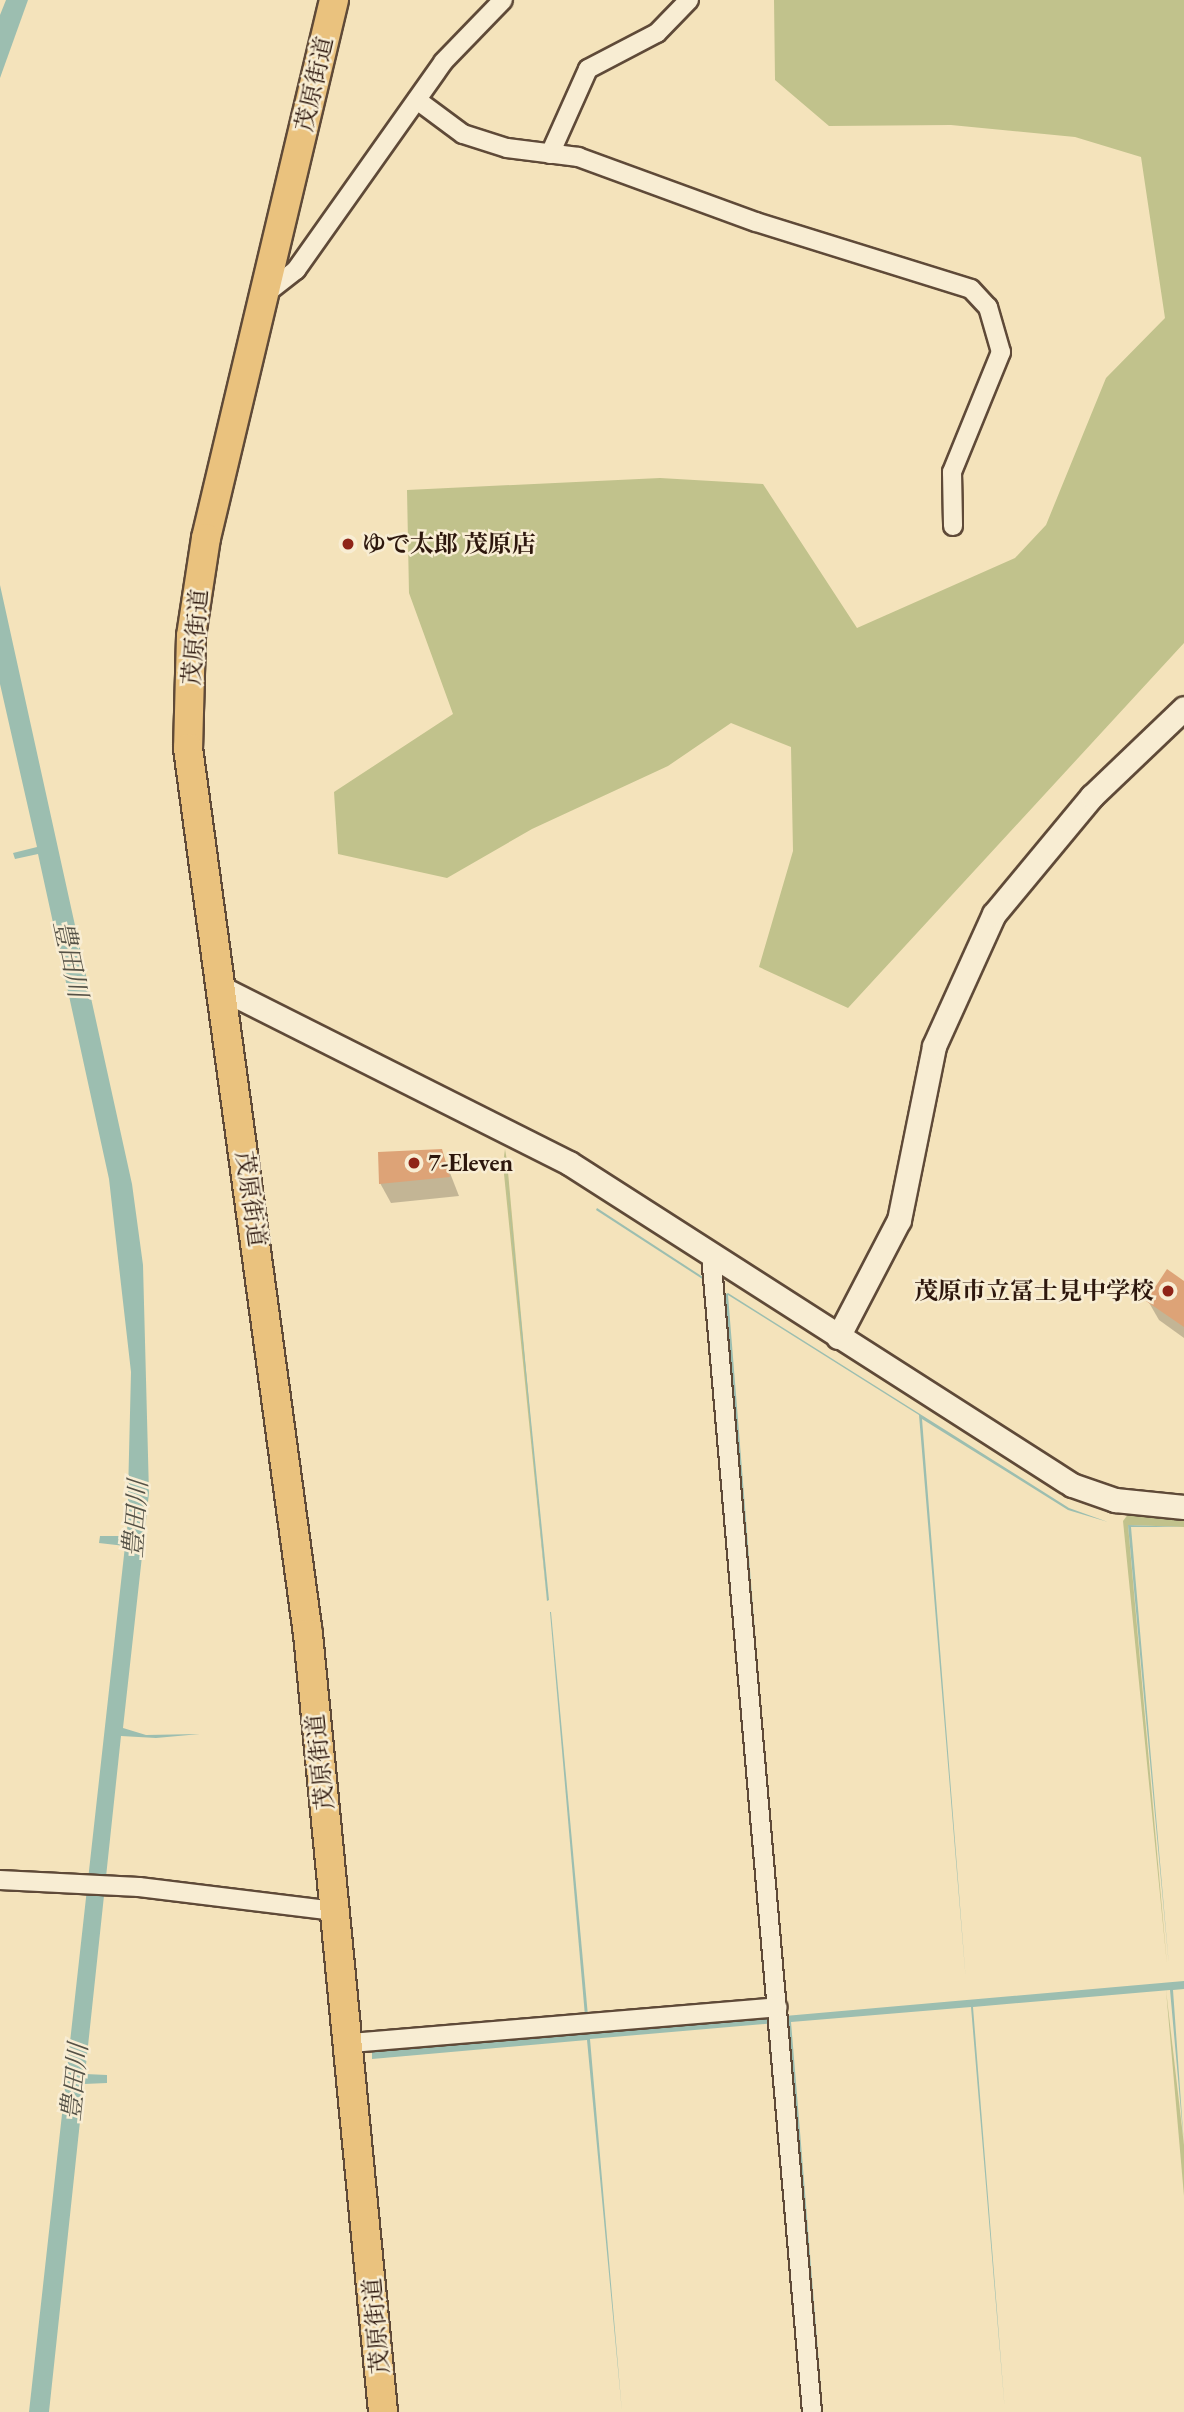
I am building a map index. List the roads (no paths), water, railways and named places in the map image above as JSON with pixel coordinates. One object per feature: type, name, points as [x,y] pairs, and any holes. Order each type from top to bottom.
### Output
[{"type":"main road","name":"茂原街道","points":[[334,0],[206,538],[191,636],[188,747],[198,855],[223,989],[308,1634],[335,1911],[351,2043],[383,2412]]},
{"type":"street","points":[[264,295],[296,270],[443,62],[503,0]]},
{"type":"street","points":[[551,154],[588,69],[657,33],[689,0]]},
{"type":"street","points":[[417,100],[463,134],[551,154],[578,157],[744,218],[971,289],[988,307],[1001,352],[952,472],[953,526]]},
{"type":"street","points":[[838,1337],[899,1220],[933,1046],[994,914],[1092,796],[1184,708]]},
{"type":"street","points":[[223,989],[508,1129],[1072,1485],[1115,1500],[1184,1507]]},
{"type":"street","points":[[711,1255],[812,2412]]},
{"type":"street","points":[[0,1880],[53,1880],[139,1887],[335,1911]]},
{"type":"street","points":[[351,2043],[777,2007]]},
{"type":"water","points":[[6,0],[28,0],[0,78],[0,15]]},
{"type":"water","name":"豊田川","points":[[0,585],[132,1184],[143,1265],[149,1493],[123,1728],[146,1735],[200,1734],[156,1738],[121,1736],[85,2074],[107,2075],[107,2083],[84,2084],[49,2412],[29,2412],[125,1546],[99,1543],[100,1536],[127,1536],[131,1372],[109,1179],[38,854],[15,859],[13,853],[37,847],[0,684]]},
{"type":"water","points":[[505,1161],[549,1600],[547,1601]]},
{"type":"water","points":[[597,1208],[706,1279],[707,1282],[596,1210]]},
{"type":"water","points":[[728,1293],[1069,1508],[1108,1522],[1068,1510],[922,1419],[966,1982],[919,1415],[728,1295],[784,1994],[724,1295]]},
{"type":"water","points":[[1128,1525],[1184,1527],[1131,1527],[1169,1966]]},
{"type":"water","points":[[551,1612],[588,2016],[585,2016]]},
{"type":"water","points":[[1184,1981],[1184,1989],[1173,1990],[1184,2145],[1170,1990],[973,2007],[1005,2412],[971,2007],[791,2022],[823,2412],[788,2022],[590,2039],[622,2412],[587,2040],[372,2059],[372,2052]]},
{"type":"place","name":"ゆで太郎 茂原店","points":[[348,544]]},
{"type":"place","name":"7-Eleven","points":[[414,1163]]},
{"type":"place","name":"茂原市立冨士見中学校","points":[[1168,1291]]}]
